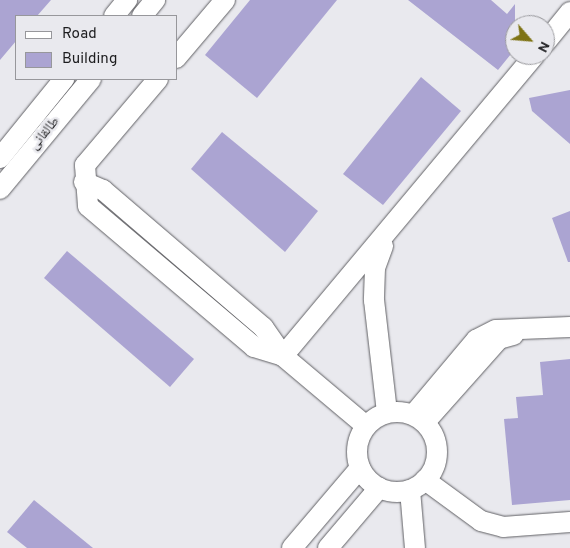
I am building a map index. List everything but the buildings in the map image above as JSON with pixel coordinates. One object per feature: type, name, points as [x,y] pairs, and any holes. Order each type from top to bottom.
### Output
[{"type":"street","points":[[115,15],[127,0]]},
{"type":"street","points":[[143,15],[155,0]]},
{"type":"street","points":[[178,56],[225,0]]},
{"type":"street","points":[[555,31],[570,12]]},
{"type":"street","points":[[283,356],[386,237],[527,65]]},
{"type":"street","name":"طالقانی","points":[[0,158],[63,80]]},
{"type":"street","name":"طالقانی","points":[[0,189],[90,80]]},
{"type":"street","points":[[157,80],[85,165],[84,182],[104,190],[263,327],[283,356],[365,426]]},
{"type":"street","points":[[386,237],[375,268],[374,300],[388,412]]},
{"type":"street","points":[[420,418],[499,339],[527,330],[570,327]]},
{"type":"street","points":[[379,488],[360,468],[356,450],[365,426],[388,412],[420,418],[438,447],[437,461],[417,485],[415,548]]},
{"type":"street","points":[[292,548],[360,468]]},
{"type":"street","points":[[328,548],[379,488],[417,485],[481,521],[503,527],[570,522]]}]
